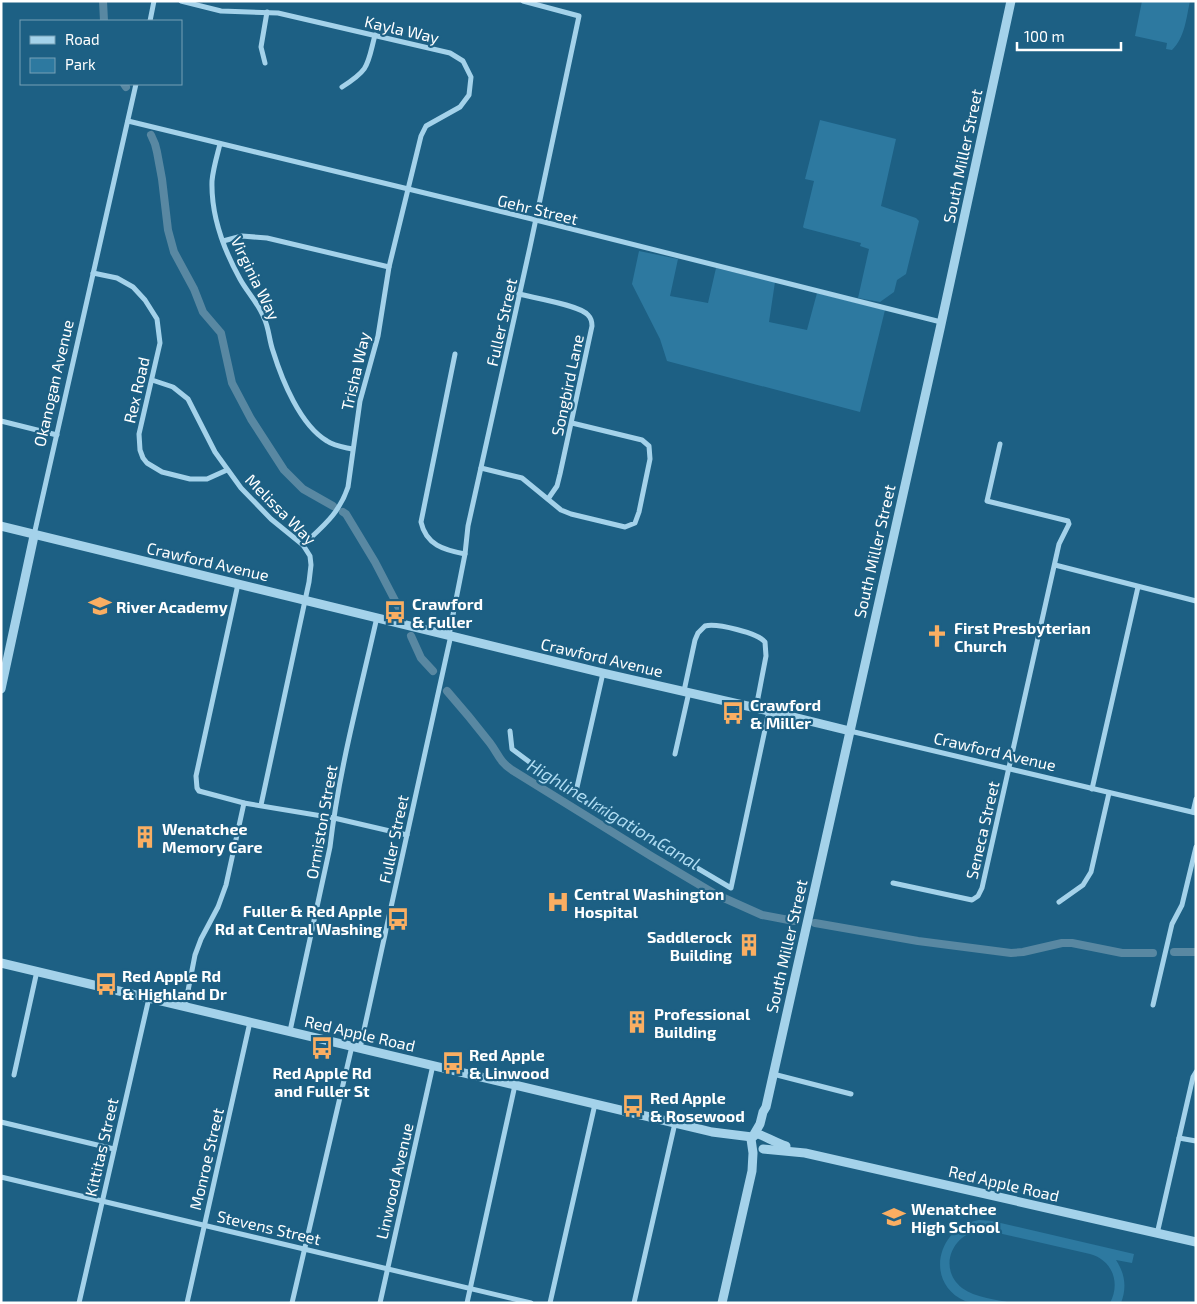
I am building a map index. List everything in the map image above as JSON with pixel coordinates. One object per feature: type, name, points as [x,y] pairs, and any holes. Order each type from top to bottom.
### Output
[{"type":"street","points":[[150,20],[154,1]]},
{"type":"street","name":"Kayla Way","points":[[181,1],[222,11],[278,13],[450,53],[463,61],[471,77],[469,94],[460,107],[426,126],[421,136],[408,189]]},
{"type":"street","name":"Fuller Street","points":[[292,1303],[407,835],[450,635],[465,554],[468,526],[579,16],[523,1]]},
{"type":"street","name":"South Miller Street","points":[[722,1303],[752,1171],[752,1141],[766,1107],[1011,1]]},
{"type":"street","points":[[265,63],[261,47],[266,12]]},
{"type":"street","points":[[342,87],[361,75],[367,66],[375,35]]},
{"type":"street","name":"Okanogan Avenue","points":[[1,689],[136,85]]},
{"type":"street","name":"Gehr Street","points":[[128,121],[536,220],[941,322]]},
{"type":"street","name":"Virginia Way","points":[[220,144],[212,181],[215,212],[223,240],[238,276],[262,312],[276,361],[299,410],[312,428],[324,439],[336,445],[352,449]]},
{"type":"street","name":"Trisha Way","points":[[303,545],[333,517],[344,497],[350,475],[352,449],[363,386],[378,336],[389,267],[408,189]]},
{"type":"street","points":[[223,240],[242,236],[267,238],[389,267]]},
{"type":"street","name":"Rex Road","points":[[93,273],[117,278],[133,287],[145,300],[157,319],[160,343],[139,442],[140,450],[147,463],[162,472],[190,479],[207,479],[227,470]]},
{"type":"street","name":"Songbird Lane","points":[[519,294],[577,308],[588,314],[592,321],[572,423],[558,480],[548,499]]},
{"type":"street","points":[[455,354],[421,522],[426,536],[436,546],[465,554]]},
{"type":"street","name":"Melissa Way","points":[[152,380],[173,387],[188,399],[203,431],[227,470],[258,506],[303,545],[310,556],[311,566],[305,600],[261,805]]},
{"type":"street","points":[[1,421],[57,435]]},
{"type":"street","points":[[481,468],[522,478],[565,512],[625,526],[635,523],[650,459],[649,446],[642,440],[572,423]]},
{"type":"street","name":"Seneca Street","points":[[893,883],[972,900],[978,896],[982,888],[1059,544],[1068,524],[1068,521],[987,501],[1000,444]]},
{"type":"street","name":"Crawford Avenue","points":[[1,526],[34,536],[377,617],[603,673],[1194,812]]},
{"type":"street","points":[[1055,565],[1196,602]]},
{"type":"street","points":[[238,584],[195,782],[197,788],[208,794],[244,803],[334,818],[407,835]]},
{"type":"street","points":[[1092,789],[1138,587]]},
{"type":"street","name":"Ormiston Street","points":[[290,1031],[377,617]]},
{"type":"street","points":[[675,754],[698,633],[705,626],[716,625],[757,635],[765,642],[766,656],[756,708]]},
{"type":"street","points":[[575,796],[603,673]]},
{"type":"street","points":[[510,731],[512,749],[575,796],[731,888],[769,711]]},
{"type":"street","points":[[1059,902],[1082,885],[1091,872],[1110,793]]},
{"type":"street","points":[[1194,812],[1196,799]]},
{"type":"street","points":[[185,1006],[195,955],[201,939],[218,907],[226,885],[244,803]]},
{"type":"street","points":[[1153,1005],[1172,924],[1182,906],[1196,846]]},
{"type":"street","name":"Red Apple Road","points":[[1,963],[752,1141]]},
{"type":"street","points":[[14,1075],[37,971]]},
{"type":"street","name":"Kittitas Street","points":[[79,1303],[149,998]]},
{"type":"street","name":"Monroe Street","points":[[187,1303],[250,1022]]},
{"type":"street","name":"Linwood Avenue","points":[[380,1303],[433,1065]]},
{"type":"street","points":[[1157,1234],[1193,1077],[1196,1072]]},
{"type":"street","points":[[773,1074],[851,1094]]},
{"type":"street","points":[[467,1303],[515,1085]]},
{"type":"street","points":[[550,1303],[595,1104]]},
{"type":"street","name":"South Miller Street","points":[[764,1137],[768,1113],[766,1107]]},
{"type":"street","points":[[1,1122],[114,1149]]},
{"type":"street","points":[[634,1303],[675,1123]]},
{"type":"street","points":[[760,1134],[764,1137],[766,1142],[763,1149],[756,1150],[752,1141],[760,1134]]},
{"type":"street","name":"Red Apple Road","points":[[764,1137],[805,1153]]},
{"type":"street","points":[[1179,1138],[1196,1141]]},
{"type":"street","name":"Red Apple Road","points":[[763,1149],[771,1148],[805,1153],[1196,1242]]},
{"type":"street","name":"South Miller Street","points":[[752,1171],[763,1149]]},
{"type":"street","name":"Stevens Street","points":[[1,1176],[388,1267],[531,1303]]},
{"type":"green space","points":[[1142,1],[1190,1],[1182,34],[1172,50],[1166,49],[1167,43],[1135,36]]},
{"type":"green space","points":[[820,120],[896,139],[881,206],[916,218],[919,221],[906,274],[897,280],[894,292],[880,302],[858,298],[869,249],[860,246],[861,243],[803,227],[814,181],[805,179]]},
{"type":"green space","points":[[639,251],[678,259],[670,296],[708,303],[716,268],[775,282],[769,322],[807,330],[817,293],[885,310],[860,412],[667,361],[660,339],[632,284]]},
{"type":"green space","points":[[979,1220],[992,1221],[1134,1254],[1132,1263],[1116,1260],[1124,1281],[1121,1303],[1110,1303],[1115,1287],[1114,1280],[1109,1267],[1098,1257],[985,1230],[965,1236],[957,1243],[952,1251],[950,1270],[954,1279],[967,1291],[979,1296],[1011,1303],[965,1301],[952,1293],[944,1282],[940,1269],[941,1256],[945,1244],[953,1233],[965,1225]]},
{"type":"waterway","points":[[103,1],[104,20]]},
{"type":"waterway","points":[[151,135],[157,152],[168,230],[174,252],[194,289],[203,312],[221,333],[232,383],[251,419],[284,470],[303,489],[333,506]]},
{"type":"waterway","points":[[343,512],[375,562],[401,612]]},
{"type":"waterway","name":"Highline Irrigation Canal","points":[[411,636],[421,658],[433,671]]},
{"type":"waterway","name":"Highline Irrigation Canal","points":[[447,691],[485,736],[502,761],[512,770],[715,894],[762,915],[794,921]]},
{"type":"waterway","name":"Highline Irrigation Canal","points":[[815,923],[918,941],[1011,953],[1062,943],[1072,943],[1122,953],[1153,953]]},
{"type":"waterway","name":"Highline Irrigation Canal","points":[[1174,952],[1196,952]]},
{"type":"place","name":"River Academy","points":[[100,606]]},
{"type":"place","name":"Crawford & Fuller","points":[[395,612]]},
{"type":"place","name":"First Presbyterian Church","points":[[937,636]]},
{"type":"place","name":"Crawford & Miller","points":[[733,713]]},
{"type":"place","name":"Wenatchee Memory Care","points":[[145,837]]},
{"type":"place","name":"Central Washington Hospital","points":[[558,902]]},
{"type":"place","name":"Fuller & Red Apple Rd at Central Washing","points":[[398,919]]},
{"type":"place","name":"Saddlerock Building","points":[[749,945]]},
{"type":"place","name":"Red Apple Rd & Highland Dr","points":[[106,984]]},
{"type":"place","name":"Professional Building","points":[[637,1022]]},
{"type":"place","name":"Red Apple Rd and Fuller St","points":[[322,1048]]},
{"type":"place","name":"Red Apple & Linwood","points":[[453,1063]]},
{"type":"place","name":"Red Apple & Rosewood","points":[[633,1106]]},
{"type":"place","name":"Wenatchee High School","points":[[894,1217]]}]
